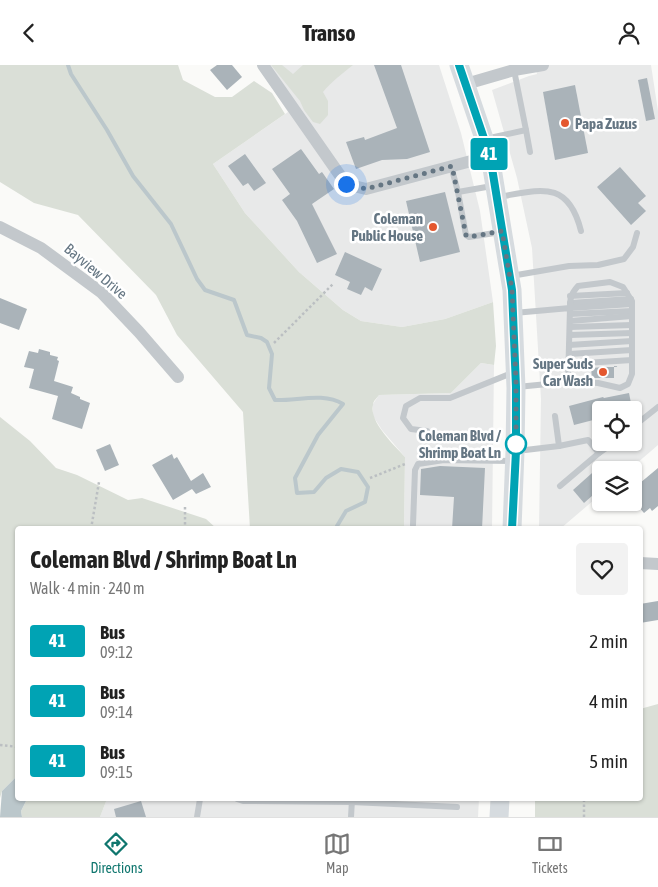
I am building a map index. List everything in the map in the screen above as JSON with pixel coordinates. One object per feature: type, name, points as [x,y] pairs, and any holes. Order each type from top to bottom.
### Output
[{"type":"main road","points":[[459,65],[487,148],[510,276],[516,380],[512,526]]},
{"type":"main road","points":[[499,817],[500,801]]},
{"type":"street","points":[[263,65],[346,184],[366,189],[452,166],[487,148]]},
{"type":"street","points":[[466,84],[514,70],[541,65]]},
{"type":"street","name":"Bayview Drive","points":[[0,227],[41,248],[102,293],[178,377]]},
{"type":"street","points":[[643,563],[658,563]]},
{"type":"lane","points":[[514,70],[530,152]]},
{"type":"lane","points":[[487,148],[526,130]]},
{"type":"lane","points":[[452,166],[466,235],[469,237],[502,231]]},
{"type":"lane","points":[[458,192],[541,190],[557,193],[571,205],[581,231]]},
{"type":"lane","points":[[510,276],[569,266],[598,265],[624,259],[633,247],[637,233]]},
{"type":"lane","points":[[427,431],[411,429],[403,418],[406,406],[420,398],[450,398],[516,380],[568,383],[598,383],[620,389],[628,384],[632,374],[631,305],[623,287],[610,282],[578,286],[570,312],[568,383]]},
{"type":"lane","points":[[513,313],[570,312],[631,305]]},
{"type":"lane","points":[[570,312],[631,305]]},
{"type":"lane","points":[[570,312],[631,305]]},
{"type":"lane","points":[[570,312],[632,325]]},
{"type":"lane","points":[[570,335],[632,333]]},
{"type":"lane","points":[[569,345],[632,341]]},
{"type":"lane","points":[[569,354],[632,350]]},
{"type":"lane","points":[[569,364],[632,360]]},
{"type":"lane","points":[[642,420],[658,407]]},
{"type":"lane","points":[[555,415],[559,445]]},
{"type":"lane","points":[[413,525],[415,470],[418,464],[444,460],[515,456],[588,440],[599,453]]},
{"type":"lane","points":[[560,486],[602,451]]},
{"type":"lane","points":[[197,817],[200,801]]},
{"type":"lane","points":[[243,801],[352,801],[457,807]]},
{"type":"lane","points":[[351,817],[352,801]]},
{"type":"path","points":[[274,343],[334,284]]},
{"type":"path","points":[[370,478],[405,464]]},
{"type":"path","points":[[92,526],[99,482]]},
{"type":"path","points":[[185,507],[185,526]]},
{"type":"path","points":[[0,745],[15,747]]},
{"type":"path","points":[[584,801],[584,817]]},
{"type":"shaded area","points":[[0,65],[178,65],[183,80],[215,97],[232,97],[254,81],[272,93],[285,114],[213,164],[245,213],[299,272],[343,310],[361,321],[402,327],[445,319],[493,302],[496,346],[494,365],[481,363],[451,393],[379,395],[374,402],[373,412],[378,426],[405,457],[404,526],[250,526],[243,412],[177,335],[156,295],[78,215],[34,203],[0,182]]},
{"type":"shaded area","points":[[257,65],[439,65],[461,133],[480,211],[493,302],[445,319],[402,327],[361,321],[343,310],[299,272],[245,213],[213,164],[288,112]]},
{"type":"shaded area","points":[[271,65],[282,65],[293,74],[303,65],[353,65],[323,92],[328,101],[328,115],[320,124],[313,122],[300,101]]},
{"type":"shaded area","points":[[535,65],[651,65],[658,111],[658,445],[639,461],[592,461],[592,502],[564,526],[539,526],[541,399],[532,248],[517,178],[492,90],[537,74]]},
{"type":"shaded area","points":[[481,363],[494,365],[492,526],[404,526],[405,457],[382,430],[373,416],[373,404],[379,395],[451,393]]},
{"type":"shaded area","points":[[0,417],[30,441],[56,468],[77,475],[128,500],[142,498],[206,519],[214,526],[15,526],[15,778],[2,791],[0,798]]},
{"type":"shaded area","points":[[658,704],[658,817],[535,817],[535,801],[643,801],[643,708]]},
{"type":"shaded area","points":[[15,778],[15,801],[26,801],[21,811],[22,817],[0,817],[2,791]]},
{"type":"shaded area","points":[[26,801],[106,801],[100,817],[22,817],[21,811]]},
{"type":"shaded area","points":[[106,801],[479,801],[478,817],[100,817]]},
{"type":"building","points":[[217,65],[232,65],[242,77],[227,90],[210,70]]},
{"type":"building","points":[[374,65],[401,65],[430,152],[407,159],[382,160],[356,169],[346,142],[364,137],[365,140],[397,128]]},
{"type":"building","points":[[647,78],[655,119],[646,121],[638,80]]},
{"type":"building","name":"Papa Zuzus","points":[[575,85],[588,153],[555,160],[543,92]]},
{"type":"building","points":[[301,149],[319,174],[322,172],[334,189],[312,204],[337,254],[317,263],[297,221],[282,200],[290,194],[272,169]]},
{"type":"building","points":[[245,154],[266,183],[254,191],[248,183],[243,186],[228,166]]},
{"type":"building","points":[[620,167],[646,196],[638,203],[646,211],[631,225],[597,187]]},
{"type":"building","name":"Coleman Public House","points":[[445,192],[460,252],[420,262],[406,201]]},
{"type":"building","points":[[345,252],[382,269],[372,291],[365,287],[361,295],[347,289],[350,282],[335,275]]},
{"type":"building","points":[[0,298],[27,309],[19,330],[0,323]]},
{"type":"building","points":[[39,349],[50,352],[50,355],[58,357],[57,360],[59,361],[54,381],[73,387],[71,393],[90,403],[82,429],[52,419],[58,396],[29,388],[34,369],[24,367],[29,351],[38,353]]},
{"type":"building","name":"Super Suds Car Wash","points":[[614,366],[614,378],[592,378],[591,368]]},
{"type":"building","points":[[629,393],[631,401],[592,401],[592,420],[574,425],[569,406],[604,398]]},
{"type":"building","points":[[110,444],[119,465],[105,471],[96,450]]},
{"type":"building","points":[[172,454],[174,459],[177,457],[191,481],[203,473],[211,487],[196,494],[192,489],[173,500],[152,465]]},
{"type":"building","points":[[440,466],[485,468],[482,526],[452,526],[454,497],[420,495],[421,469]]},
{"type":"building","points":[[658,468],[658,506],[652,511],[650,508],[644,513],[642,511],[642,481]]},
{"type":"building","points":[[592,473],[592,496],[584,503],[573,490]]},
{"type":"building","points":[[658,601],[658,620],[643,622],[643,604]]},
{"type":"building","points":[[141,801],[146,817],[116,817],[114,809]]},
{"type":"waterway","points":[[68,65],[71,74],[107,130],[133,176],[171,224],[197,279],[205,290],[234,300],[247,335],[261,338],[267,342],[272,354],[269,388],[275,400],[327,398],[343,404],[318,435],[295,478],[297,493],[314,492],[326,478],[341,469],[358,472],[368,487],[365,502],[346,511],[337,526]]},
{"type":"bus line","name":"41","points":[[459,65],[490,156],[512,290],[516,387],[516,451],[512,526]]},
{"type":"place","name":"Papa Zuzus","points":[[565,123]]},
{"type":"place","name":"Coleman Public House","points":[[433,227]]},
{"type":"place","name":"Super Suds Car Wash","points":[[603,372]]},
{"type":"place","name":"Coleman Blvd / Shrimp Boat Ln","points":[[516,444]]},
{"type":"route","points":[[346,184],[366,189],[452,166],[466,235],[469,237],[502,231],[512,290],[516,382],[516,451],[516,444]]}]
